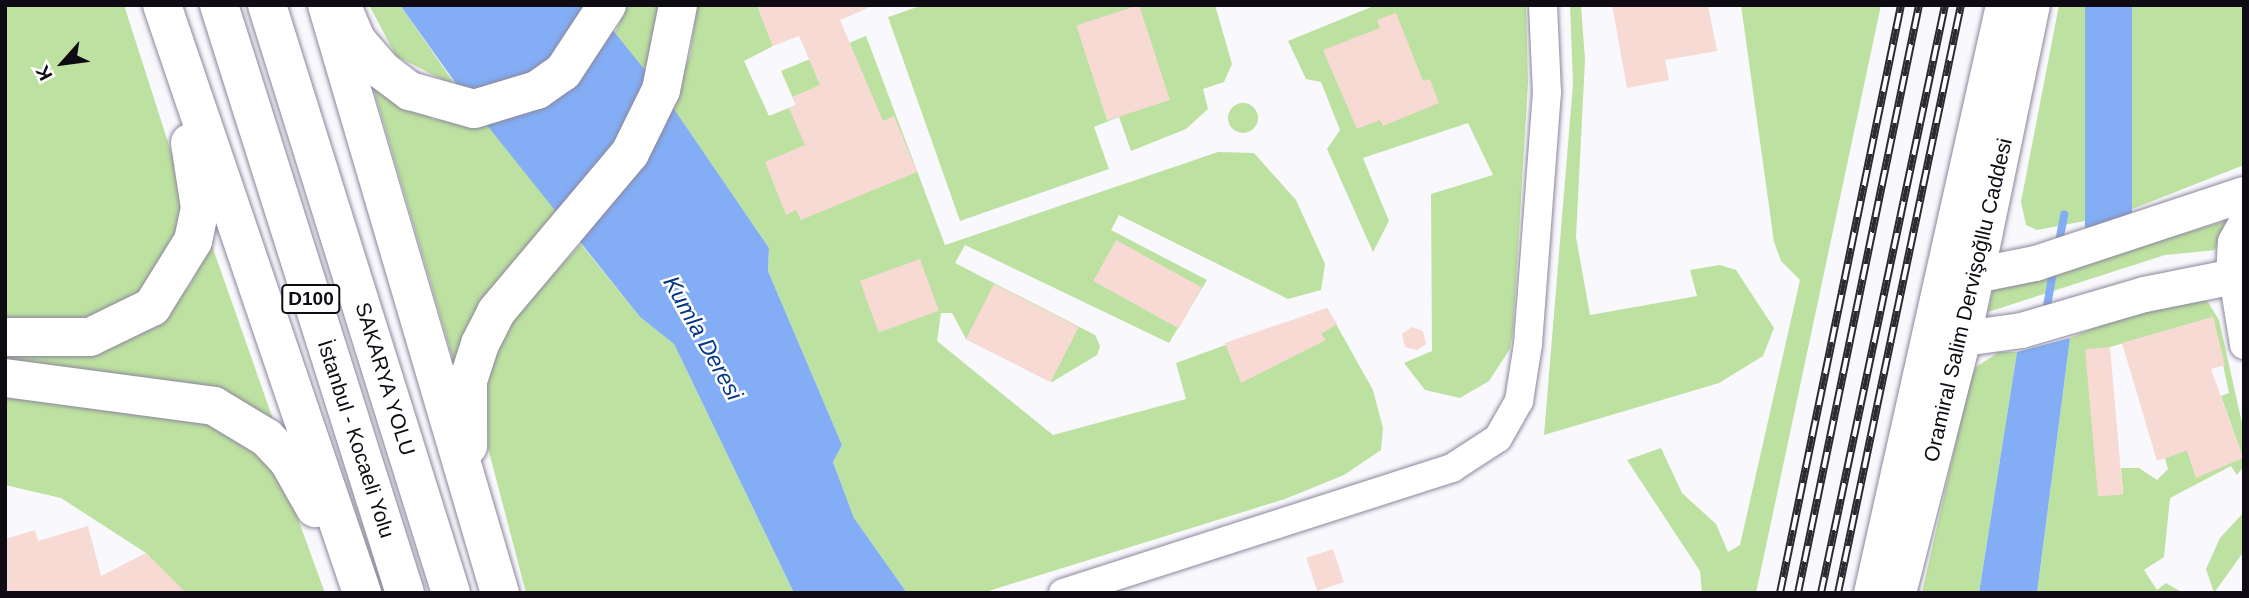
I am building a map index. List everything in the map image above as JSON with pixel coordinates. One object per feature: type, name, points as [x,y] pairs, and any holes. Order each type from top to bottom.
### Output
[{"type":"highway","name":"İstanbul - Kocaeli Yolu","points":[[219,5],[405,593]]},
{"type":"highway","name":"SAKARYA YOLU","points":[[267,5],[451,593]]},
{"type":"highway","points":[[327,5],[472,507],[500,593]]},
{"type":"highway","points":[[342,5],[357,41],[383,71],[410,90],[474,110],[537,90],[563,72],[605,12]]},
{"type":"highway","points":[[472,507],[466,423],[480,344],[496,312],[569,229],[630,153],[661,90],[678,5]]},
{"type":"highway","points":[[5,337],[68,341],[113,329],[152,307],[182,267],[200,208],[163,8]]},
{"type":"highway","points":[[163,8],[362,593]]},
{"type":"highway","points":[[5,378],[160,395],[238,416],[289,461],[356,593]]},
{"type":"main road","name":"Oramiral Salim Dervişoğllu Caddesi","points":[[1898,593],[1960,279],[2003,5]]},
{"type":"main road","name":"Oramiral Salim Dervişoğllu Caddesi","points":[[1960,279],[1990,208],[2032,5]]},
{"type":"main road","points":[[1960,279],[2095,243],[2244,194]]},
{"type":"main road","points":[[1990,208],[2003,233],[2041,258]]},
{"type":"main road","points":[[1947,341],[2021,330],[2075,313],[2238,275],[2244,226]]},
{"type":"main road","name":"Oramiral Salim Dervişoğllu Caddesi","points":[[1871,593],[1947,341]]},
{"type":"street","points":[[1063,593],[1452,468],[1498,438],[1519,401],[1528,344],[1547,93],[1543,5]]},
{"type":"street","points":[[2238,275],[2244,345]]},
{"type":"green space","points":[[5,5],[124,5],[183,189],[181,226],[133,301],[84,322],[5,322]]},
{"type":"green space","points":[[369,5],[400,5],[457,87],[396,56]]},
{"type":"green space","points":[[628,5],[666,5],[648,79],[614,35]]},
{"type":"green space","points":[[697,5],[757,5],[773,46],[744,61],[769,116],[796,105],[781,71],[866,36],[945,245],[1218,152],[1254,153],[1296,200],[1325,264],[1321,290],[1288,299],[1119,215],[1111,230],[1207,280],[1169,343],[965,245],[955,263],[1095,335],[1100,346],[1097,355],[1052,382],[966,339],[952,313],[941,313],[937,341],[1053,435],[1186,399],[1176,363],[1327,308],[1373,390],[1383,428],[1381,450],[1344,475],[1285,499],[982,593],[907,593],[854,518],[833,462],[842,445],[768,271],[769,248],[671,105],[690,55]]},
{"type":"green space","points":[[923,5],[1215,5],[1232,64],[1224,82],[1203,89],[1208,109],[1186,129],[1131,151],[1119,117],[1094,127],[1109,169],[960,221],[888,17]]},
{"type":"green space","points":[[1376,5],[1526,5],[1528,83],[1510,349],[1489,381],[1460,398],[1425,390],[1404,363],[1432,351],[1431,194],[1493,175],[1468,123],[1363,158],[1389,221],[1373,252],[1327,149],[1340,130],[1321,82],[1306,79],[1288,41]]},
{"type":"green space","points":[[1570,5],[1581,5],[1585,60],[1576,237],[1590,315],[1697,296],[1690,270],[1720,265],[1736,270],[1774,328],[1763,356],[1719,383],[1544,435],[1573,84]]},
{"type":"green space","points":[[1741,5],[1881,5],[1756,593],[1702,593],[1700,571],[1627,460],[1661,448],[1682,493],[1716,524],[1728,552],[1740,545],[1800,280],[1781,261],[1774,242]]},
{"type":"green space","points":[[2059,5],[2244,5],[2244,165],[2117,215],[2037,230],[2026,225],[2021,202]]},
{"type":"green space","points":[[371,80],[433,119],[489,125],[561,218],[458,376]]},
{"type":"green space","points":[[1243,103],[1249,104],[1257,112],[1257,124],[1249,132],[1243,133],[1237,132],[1229,124],[1228,118],[1229,112],[1237,104]]},
{"type":"green space","points":[[2226,221],[2215,250],[2165,255],[1988,312],[1993,289]]},
{"type":"green space","points":[[211,243],[274,422],[237,399],[5,365],[5,351],[169,309],[190,285]]},
{"type":"green space","points":[[581,244],[640,317],[674,344],[794,593],[526,593],[488,448],[487,377],[507,324]]},
{"type":"green space","points":[[2193,296],[2208,302],[2219,320],[2244,432],[2244,466],[2237,475],[2231,466],[2170,498],[2164,557],[2144,570],[2157,590],[2166,583],[2183,593],[2037,593],[2070,338],[2162,299]],"holes":[[[2213,317],[2229,393],[2221,396],[2243,458],[2196,477],[2187,450],[2165,458],[2168,469],[2157,480],[2139,468],[2121,468],[2123,493],[2102,496],[2086,354]]]},
{"type":"green space","points":[[1999,352],[2017,352],[1979,593],[1922,593],[1970,380],[1976,367]]},
{"type":"green space","points":[[5,391],[199,413],[263,455],[297,516],[325,593],[181,593],[146,553],[61,498],[5,485]]},
{"type":"green space","points":[[2244,512],[2242,554],[2214,593],[2206,569],[2220,538]]},
{"type":"water","name":"Kumla Deresi","points":[[400,5],[591,5],[603,18],[661,90],[769,248],[768,271],[842,445],[833,462],[854,518],[907,593],[794,593],[674,344],[640,317],[474,109]]},
{"type":"water","points":[[2085,5],[2132,5],[2132,232],[2085,232]]},
{"type":"water","points":[[2070,338],[2037,593],[1979,593],[2017,352]]},
{"type":"building","points":[[757,5],[875,5],[840,20],[883,121],[894,116],[917,172],[801,220],[796,210],[786,215],[765,162],[805,145],[789,108],[796,105],[792,97],[820,85],[799,36],[773,46]]},
{"type":"building","points":[[1139,5],[1170,100],[1107,121],[1076,25]]},
{"type":"building","points":[[1612,5],[1708,5],[1717,51],[1665,60],[1669,80],[1627,88]]},
{"type":"building","points":[[1396,13],[1423,81],[1430,79],[1439,103],[1383,126],[1380,120],[1357,129],[1323,50],[1380,28],[1377,20]]},
{"type":"building","points":[[1116,240],[1202,288],[1179,329],[1093,281]]},
{"type":"building","points":[[920,259],[939,311],[879,333],[860,281]]},
{"type":"building","points":[[994,284],[1079,327],[1050,382],[966,339]]},
{"type":"building","points":[[1327,308],[1337,324],[1321,334],[1326,340],[1241,383],[1225,343]]},
{"type":"building","points":[[2213,317],[2225,365],[2211,369],[2243,458],[2196,478],[2187,450],[2157,461],[2122,343]]},
{"type":"building","points":[[1412,327],[1423,331],[1426,344],[1417,350],[1405,347],[1402,334]]},
{"type":"building","points":[[2110,347],[2123,494],[2098,497],[2085,349]]},
{"type":"building","points":[[88,526],[101,576],[146,553],[186,593],[5,593],[5,539],[35,530],[38,541]]},
{"type":"building","points":[[1333,549],[1344,582],[1317,591],[1306,558]]},
{"type":"waterway","points":[[2058,247],[2064,215]]},
{"type":"waterway","points":[[2046,312],[2054,266]]},
{"type":"railway","points":[[1780,593],[1901,5]]},
{"type":"railway","points":[[1798,593],[1919,5]]},
{"type":"railway","points":[[1821,593],[1945,5]]},
{"type":"railway","points":[[1838,593],[1961,5]]}]
